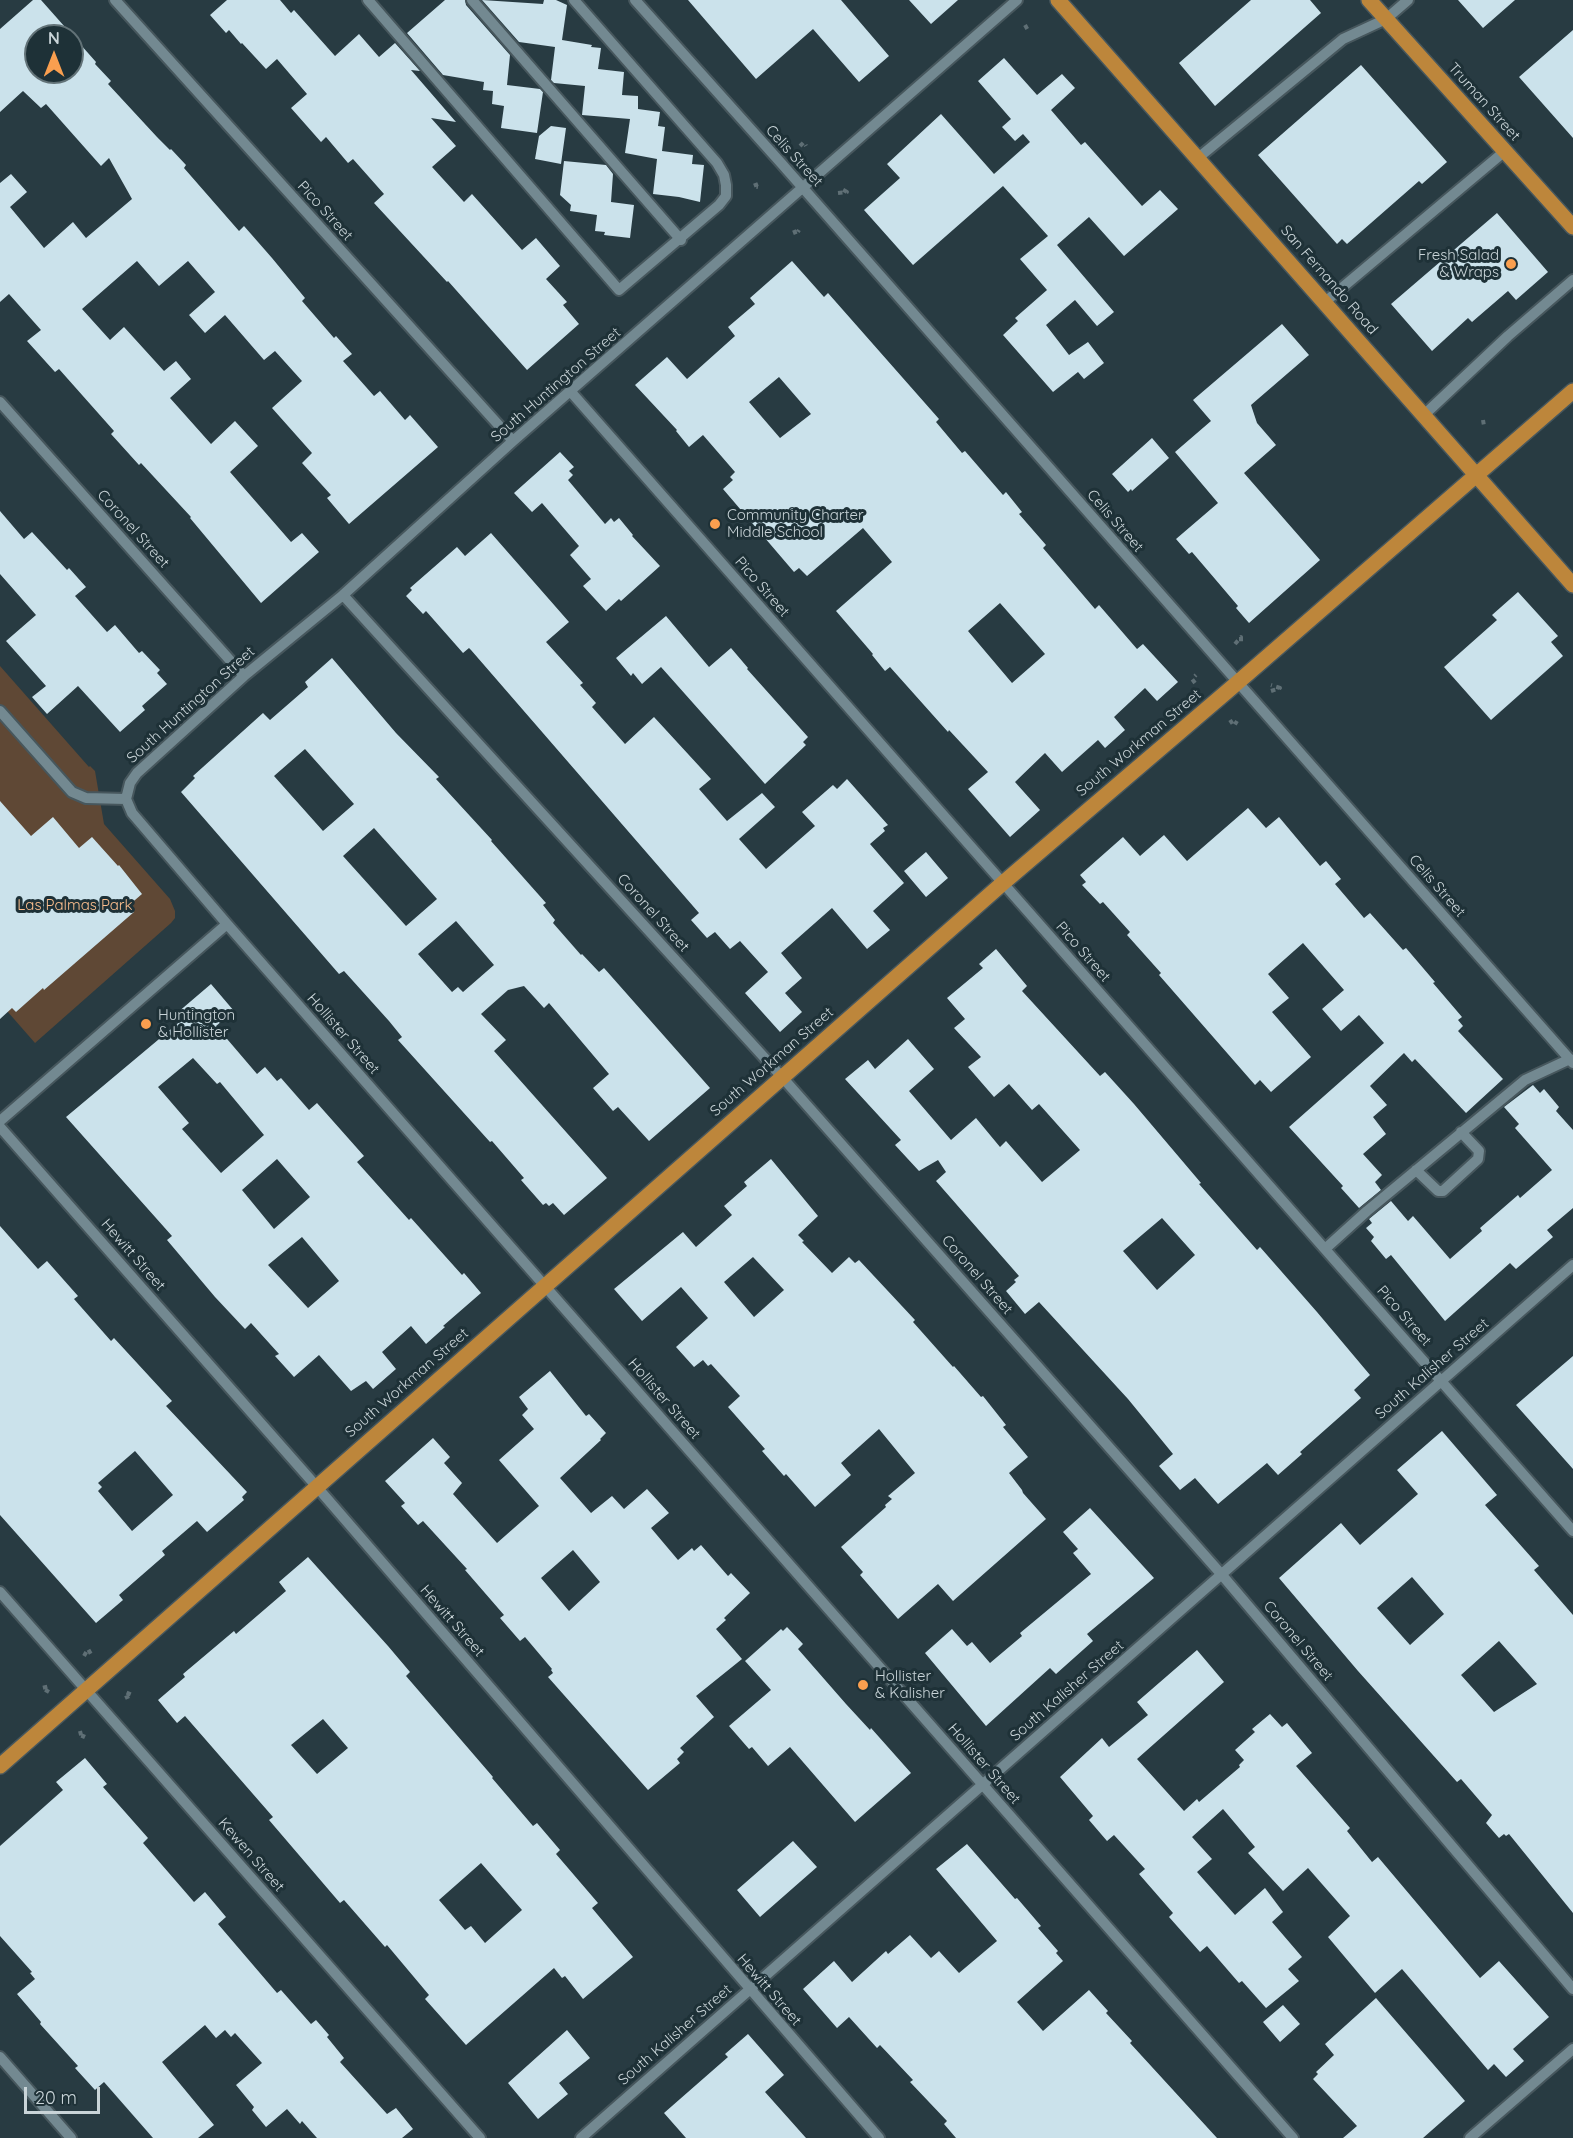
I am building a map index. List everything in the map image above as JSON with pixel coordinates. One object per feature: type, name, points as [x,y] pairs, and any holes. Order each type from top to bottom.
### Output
[{"type":"main road","name":"San Fernando Road","points":[[1058,0],[1573,585]]},
{"type":"main road","name":"Truman Street","points":[[1369,0],[1573,227]]},
{"type":"main road","name":"South Workman Street","points":[[0,1766],[1003,883],[1238,683],[1573,391]]},
{"type":"street","name":"Pico Street","points":[[115,0],[513,441]]},
{"type":"street","points":[[368,0],[619,290],[719,206],[726,196],[726,185],[724,175],[717,163],[574,0]]},
{"type":"street","points":[[472,0],[681,240]]},
{"type":"street","name":"Celis Street","points":[[634,0],[803,188],[1571,1061]]},
{"type":"street","name":"South Huntington Street","points":[[126,799],[130,783],[137,773],[244,676],[343,595],[513,441],[1017,0]]},
{"type":"street","points":[[1198,158],[1343,39],[1386,19],[1408,0]]},
{"type":"street","points":[[1324,302],[1505,151]]},
{"type":"street","points":[[1424,415],[1508,336],[1573,280]]},
{"type":"street","name":"Pico Street","points":[[571,392],[1573,1531]]},
{"type":"street","name":"Coronel Street","points":[[0,402],[244,676]]},
{"type":"street","name":"Coronel Street","points":[[343,595],[782,1077],[1222,1575],[1573,1989]]},
{"type":"street","points":[[0,711],[72,792],[86,798],[126,799]]},
{"type":"street","name":"Hollister Street","points":[[126,799],[132,813],[227,924],[1293,2138]]},
{"type":"street","points":[[0,1121],[227,924]]},
{"type":"street","points":[[1325,1249],[1525,1080],[1571,1061]]},
{"type":"street","name":"Hewitt Street","points":[[0,1127],[317,1486],[879,2138]]},
{"type":"street","points":[[1416,1170],[1438,1191],[1443,1191],[1478,1159],[1479,1151],[1461,1132]]},
{"type":"street","name":"South Kalisher Street","points":[[581,2138],[1573,1265]]},
{"type":"street","name":"Kewen Street","points":[[0,1592],[480,2138]]},
{"type":"street","points":[[1470,2138],[1573,2049]]},
{"type":"street","points":[[0,2058],[71,2138]]},
{"type":"path","points":[[1025,25],[1029,32],[1032,25]]},
{"type":"path","points":[[800,146],[804,142],[806,146]]},
{"type":"path","points":[[1483,420],[1484,426]]},
{"type":"path","points":[[1235,644],[1241,637],[1241,644]]},
{"type":"path","points":[[1195,683],[1192,679],[1196,675]]},
{"type":"path","points":[[1271,685],[1280,688],[1271,691]]},
{"type":"path","points":[[1230,720],[1234,726],[1237,721]]},
{"type":"path","points":[[84,1656],[88,1649],[92,1656]]},
{"type":"path","points":[[125,1692],[132,1695],[125,1698]]},
{"type":"green space","name":"Las Palmas Park","points":[[0,666],[95,771],[104,824],[170,899],[175,911],[175,918],[171,923],[35,1043],[0,1003]]},
{"type":"building","points":[[33,0],[41,0],[62,24],[24,24],[24,84],[84,84],[84,48],[111,81],[108,84],[186,165],[184,168],[239,231],[244,226],[272,258],[305,298],[302,301],[334,338],[336,336],[352,354],[343,361],[374,396],[380,391],[405,420],[410,415],[438,447],[349,524],[327,498],[331,495],[302,463],[312,453],[272,408],[302,381],[275,351],[264,360],[225,315],[205,333],[189,315],[215,292],[188,261],[159,286],[137,261],[82,309],[110,340],[124,327],[164,371],[176,361],[191,379],[170,398],[211,444],[235,421],[258,446],[230,472],[291,542],[302,533],[319,552],[261,603],[191,517],[111,434],[114,431],[59,369],[55,372],[27,341],[41,330],[9,294],[0,302],[0,183],[11,174],[27,192],[10,207],[44,248],[73,222],[86,238],[132,199],[109,158],[101,166],[46,104],[41,108],[23,91],[0,112],[0,29]]},
{"type":"building","points":[[227,0],[280,0],[291,13],[294,10],[335,56],[359,34],[379,57],[395,43],[420,71],[411,70],[456,122],[431,118],[456,146],[432,167],[464,202],[472,194],[522,250],[536,238],[560,266],[546,279],[567,302],[563,305],[579,324],[527,370],[448,281],[374,203],[384,194],[353,159],[348,163],[326,137],[321,142],[291,108],[307,94],[277,59],[266,69],[229,30],[226,33],[210,15]]},
{"type":"building","points":[[445,0],[465,0],[466,5],[510,55],[507,85],[540,89],[543,92],[537,133],[501,128],[504,106],[492,104],[493,91],[483,90],[484,82],[443,75],[407,33]]},
{"type":"building","points":[[482,0],[543,4],[544,0],[556,0],[567,5],[562,40],[601,48],[598,69],[624,72],[622,95],[638,96],[638,109],[660,112],[658,126],[665,127],[662,151],[693,155],[692,164],[704,165],[700,202],[653,194],[657,159],[625,153],[630,119],[582,115],[585,86],[554,83],[551,80],[555,47],[519,42]]},
{"type":"building","points":[[688,0],[841,0],[889,56],[859,82],[813,29],[756,79]]},
{"type":"building","points":[[909,0],[958,0],[931,24]]},
{"type":"building","points":[[1251,0],[1310,0],[1321,13],[1215,106],[1179,63]]},
{"type":"building","points":[[1458,0],[1515,0],[1483,28]]},
{"type":"building","points":[[1573,30],[1573,138],[1519,77]]},
{"type":"building","points":[[1004,58],[1037,95],[1062,74],[1075,88],[1051,110],[1081,145],[1085,142],[1142,206],[1160,190],[1178,209],[1124,256],[1089,217],[1057,245],[1114,312],[1097,326],[1075,300],[1046,325],[1069,355],[1088,342],[1104,363],[1084,379],[1078,372],[1053,392],[1003,335],[1018,321],[1015,318],[1047,290],[1020,259],[1048,236],[1003,186],[913,265],[864,210],[900,178],[887,164],[941,114],[994,174],[1030,142],[1023,134],[1015,141],[1002,127],[1011,119],[978,81]]},
{"type":"building","points":[[1361,65],[1447,162],[1422,184],[1419,181],[1347,244],[1342,239],[1337,244],[1258,155]]},
{"type":"building","points":[[551,126],[566,128],[561,164],[535,159],[539,136]]},
{"type":"building","points":[[564,161],[606,165],[613,174],[611,202],[634,205],[630,238],[604,235],[605,232],[595,231],[597,215],[570,211],[571,205],[560,195]]},
{"type":"building","points":[[1497,213],[1548,272],[1516,300],[1508,291],[1472,322],[1468,318],[1432,351],[1391,304]]},
{"type":"building","points":[[792,261],[824,297],[828,293],[939,419],[936,422],[962,453],[965,451],[1003,495],[1006,492],[1022,512],[1019,514],[1046,545],[1043,548],[1095,609],[1099,605],[1137,649],[1143,644],[1178,682],[1157,701],[1145,688],[1114,717],[1125,730],[1105,748],[1098,740],[1062,772],[1045,753],[1015,782],[1040,810],[1010,837],[968,789],[988,772],[949,730],[948,732],[890,667],[885,671],[836,611],[892,562],[863,528],[807,576],[799,568],[794,572],[723,489],[733,480],[730,477],[735,472],[703,435],[689,447],[677,430],[635,385],[667,357],[687,379],[735,336],[728,327],[755,304],[750,298]],"holes":[[[779,377],[811,414],[780,438],[749,402]],[[1000,603],[1045,654],[1012,683],[968,631]]]},
{"type":"building","points":[[1282,324],[1309,355],[1251,405],[1257,423],[1276,445],[1244,473],[1320,560],[1249,623],[1236,608],[1238,606],[1192,552],[1189,554],[1176,539],[1218,503],[1175,452],[1211,421],[1193,400]]},
{"type":"building","points":[[1152,438],[1169,458],[1128,492],[1112,474]]},
{"type":"building","points":[[560,452],[574,467],[569,471],[573,475],[568,480],[605,524],[611,518],[614,522],[619,518],[632,536],[660,566],[621,601],[619,599],[606,611],[583,586],[591,579],[570,555],[579,546],[542,503],[532,512],[514,493]]},
{"type":"building","points":[[0,511],[24,539],[32,532],[86,587],[75,596],[107,632],[115,625],[139,653],[142,651],[160,670],[157,673],[167,684],[142,706],[145,710],[120,732],[78,686],[47,714],[32,697],[46,686],[6,641],[36,615],[0,574]]},
{"type":"building","points":[[491,533],[569,622],[546,642],[583,683],[580,685],[596,703],[592,707],[625,744],[654,717],[711,779],[699,789],[727,821],[762,793],[775,807],[739,839],[766,869],[815,826],[802,812],[833,785],[837,789],[847,779],[888,825],[883,828],[885,831],[870,844],[904,883],[873,911],[890,930],[867,949],[832,908],[781,953],[802,978],[785,993],[802,1012],[780,1032],[745,993],[768,972],[740,941],[730,949],[715,932],[707,938],[691,920],[699,913],[471,650],[469,648],[463,653],[426,611],[423,614],[406,596],[412,590],[410,588],[457,547],[465,556]]},
{"type":"building","points":[[1518,592],[1558,636],[1551,642],[1563,656],[1491,720],[1444,667],[1497,620],[1492,615]]},
{"type":"building","points":[[666,616],[709,667],[731,648],[808,737],[803,742],[806,745],[765,784],[661,667],[642,684],[633,673],[631,676],[616,658]]},
{"type":"building","points":[[332,658],[396,733],[439,777],[436,779],[546,903],[543,905],[555,920],[553,923],[581,955],[599,972],[604,968],[710,1088],[649,1141],[618,1107],[613,1111],[593,1088],[609,1074],[549,1003],[544,1008],[524,986],[508,990],[481,1014],[506,1040],[494,1051],[607,1178],[564,1215],[553,1203],[549,1206],[546,1203],[543,1205],[521,1180],[524,1178],[492,1141],[490,1142],[398,1040],[402,1037],[389,1021],[344,971],[339,974],[181,792],[195,778],[193,776],[263,713],[270,720],[308,687],[305,682]],"holes":[[[305,749],[354,804],[323,831],[274,776]],[[374,828],[437,899],[406,926],[343,856]],[[456,921],[494,965],[463,992],[458,987],[452,992],[418,954]]]},
{"type":"building","points":[[0,801],[31,836],[53,817],[79,848],[92,837],[119,865],[142,894],[128,906],[134,912],[44,990],[43,988],[16,1012],[12,1008],[0,1019]]},
{"type":"building","points":[[1248,808],[1266,828],[1279,817],[1320,866],[1326,861],[1341,879],[1335,884],[1364,918],[1370,913],[1403,950],[1406,948],[1435,982],[1433,983],[1462,1017],[1458,1020],[1463,1026],[1458,1031],[1503,1079],[1466,1113],[1415,1059],[1412,1062],[1404,1053],[1370,1086],[1387,1105],[1373,1117],[1386,1134],[1363,1154],[1382,1175],[1375,1182],[1381,1190],[1359,1208],[1341,1188],[1343,1186],[1289,1127],[1384,1043],[1359,1015],[1341,1031],[1322,1009],[1344,990],[1303,943],[1268,974],[1289,998],[1272,1012],[1311,1057],[1271,1092],[1260,1080],[1255,1085],[1159,975],[1161,973],[1127,935],[1130,932],[1103,902],[1100,904],[1082,885],[1086,882],[1080,875],[1123,837],[1140,856],[1164,835],[1187,861]]},
{"type":"building","points":[[926,852],[948,878],[926,897],[904,871]]},
{"type":"building","points":[[996,949],[1027,986],[1022,991],[1100,1076],[1105,1072],[1134,1104],[1201,1183],[1199,1184],[1257,1250],[1260,1247],[1370,1375],[1354,1390],[1361,1398],[1300,1452],[1302,1454],[1278,1475],[1267,1463],[1218,1504],[1195,1478],[1180,1490],[1159,1466],[1173,1454],[1128,1399],[1039,1302],[1025,1314],[1006,1291],[1019,1276],[936,1181],[946,1172],[938,1160],[919,1171],[895,1145],[901,1140],[845,1079],[868,1060],[875,1069],[908,1039],[934,1069],[909,1091],[951,1140],[976,1118],[1000,1147],[1006,1141],[1042,1182],[1080,1150],[1039,1104],[1032,1110],[1009,1084],[994,1097],[968,1067],[981,1057],[954,1028],[965,1019],[947,998],[983,968],[979,964]],"holes":[[[1162,1218],[1195,1255],[1157,1290],[1123,1251]]]},
{"type":"building","points":[[211,984],[234,1011],[216,1026],[257,1074],[265,1067],[277,1081],[281,1078],[309,1110],[317,1103],[364,1156],[357,1162],[409,1220],[411,1218],[481,1293],[426,1344],[411,1326],[382,1352],[396,1369],[373,1389],[366,1381],[351,1391],[319,1355],[294,1377],[275,1356],[279,1354],[251,1323],[245,1329],[215,1297],[167,1240],[172,1236],[66,1117],[183,1019],[177,1013]],"holes":[[[193,1058],[217,1084],[220,1082],[264,1135],[221,1173],[182,1129],[189,1123],[158,1087]],[[277,1159],[310,1197],[274,1229],[242,1190]],[[302,1237],[339,1281],[308,1308],[268,1265]]]},
{"type":"building","points":[[1533,1085],[1540,1093],[1544,1089],[1559,1107],[1556,1111],[1573,1130],[1573,1208],[1547,1230],[1553,1237],[1516,1269],[1510,1263],[1445,1321],[1391,1255],[1386,1259],[1371,1241],[1374,1237],[1366,1228],[1372,1223],[1369,1219],[1391,1201],[1408,1221],[1413,1216],[1450,1259],[1482,1231],[1480,1228],[1518,1195],[1520,1198],[1552,1170],[1515,1128],[1519,1124],[1504,1107]]},
{"type":"building","points":[[771,1159],[818,1216],[798,1235],[804,1241],[802,1242],[832,1273],[849,1257],[855,1263],[859,1260],[915,1320],[913,1322],[953,1367],[981,1397],[983,1396],[1006,1425],[1003,1427],[1028,1457],[1009,1473],[1046,1519],[953,1601],[938,1584],[898,1619],[860,1575],[863,1572],[841,1547],[886,1507],[885,1505],[892,1499],[888,1496],[915,1473],[879,1429],[841,1463],[851,1475],[815,1507],[762,1451],[765,1449],[728,1407],[740,1396],[711,1364],[708,1366],[703,1360],[694,1367],[676,1347],[708,1318],[681,1287],[642,1321],[614,1289],[683,1232],[696,1247],[732,1215],[724,1206],[747,1186],[744,1182]],"holes":[[[753,1257],[784,1290],[754,1317],[724,1282]]]},
{"type":"building","points":[[0,1226],[38,1269],[47,1261],[78,1296],[74,1299],[111,1341],[114,1338],[172,1401],[166,1406],[247,1492],[242,1497],[244,1500],[207,1532],[197,1521],[162,1551],[165,1555],[119,1595],[123,1600],[96,1623],[0,1515]],"holes":[[[135,1451],[173,1495],[132,1531],[98,1491],[102,1487],[98,1483]]]},
{"type":"building","points":[[1573,1356],[1573,1469],[1516,1405]]},
{"type":"building","points":[[550,1371],[586,1416],[589,1414],[606,1433],[560,1478],[591,1513],[612,1496],[624,1509],[647,1489],[669,1513],[651,1528],[678,1560],[692,1548],[694,1551],[701,1545],[728,1576],[731,1573],[750,1593],[716,1629],[742,1659],[696,1696],[714,1717],[680,1748],[684,1752],[677,1759],[680,1763],[648,1790],[548,1677],[553,1673],[552,1669],[525,1637],[520,1641],[500,1618],[504,1615],[465,1570],[467,1569],[423,1521],[418,1525],[401,1506],[405,1503],[385,1481],[433,1438],[450,1457],[444,1463],[462,1483],[453,1494],[497,1543],[539,1506],[499,1460],[534,1429],[522,1415],[528,1409],[519,1397]],"holes":[[[573,1550],[600,1582],[569,1611],[541,1578]]]},
{"type":"building","points":[[1442,1431],[1497,1495],[1485,1505],[1539,1566],[1534,1570],[1573,1615],[1573,1913],[1509,1834],[1506,1836],[1504,1834],[1499,1838],[1486,1823],[1492,1815],[1461,1779],[1457,1782],[1279,1578],[1341,1523],[1360,1545],[1418,1494],[1397,1470]],"holes":[[[1412,1577],[1444,1614],[1410,1645],[1377,1608]],[[1499,1641],[1537,1684],[1494,1712],[1461,1675]]]},
{"type":"building","points":[[1090,1508],[1154,1578],[1087,1634],[1093,1641],[1056,1674],[1050,1668],[986,1726],[925,1653],[952,1629],[967,1646],[972,1642],[990,1663],[1022,1636],[1020,1633],[1091,1574],[1073,1553],[1078,1549],[1063,1532]]},
{"type":"building","points":[[308,1557],[410,1672],[406,1676],[533,1826],[537,1823],[560,1850],[556,1854],[598,1903],[592,1908],[633,1957],[583,1999],[565,1976],[562,1978],[554,1968],[466,2045],[425,1999],[429,1995],[387,1945],[385,1947],[344,1900],[340,1903],[269,1820],[273,1817],[185,1716],[177,1723],[158,1700],[185,1677],[183,1674],[234,1631],[236,1634],[286,1591],[279,1582]],"holes":[[[323,1719],[348,1748],[317,1774],[291,1745]],[[481,1863],[522,1910],[485,1943],[471,1926],[465,1930],[439,1900]]]},
{"type":"building","points":[[787,1627],[803,1644],[798,1649],[911,1773],[855,1822],[790,1747],[768,1766],[752,1747],[749,1749],[729,1726],[771,1690],[745,1661],[781,1629],[783,1631]]},
{"type":"building","points":[[1197,1650],[1224,1682],[1137,1759],[1184,1811],[1197,1799],[1199,1802],[1240,1767],[1239,1765],[1244,1760],[1235,1750],[1255,1732],[1252,1729],[1270,1714],[1282,1727],[1287,1723],[1312,1753],[1296,1766],[1350,1828],[1347,1831],[1372,1862],[1378,1857],[1480,1978],[1499,1961],[1549,2017],[1513,2049],[1524,2061],[1506,2077],[1494,2064],[1488,2070],[1402,1969],[1375,1993],[1328,1937],[1350,1916],[1308,1868],[1283,1891],[1248,1853],[1255,1847],[1223,1809],[1192,1837],[1212,1859],[1197,1872],[1235,1915],[1265,1888],[1283,1912],[1272,1922],[1302,1957],[1288,1969],[1299,1981],[1266,2008],[1242,1981],[1239,1983],[1207,1946],[1200,1952],[1169,1917],[1173,1913],[1139,1874],[1145,1869],[1114,1835],[1107,1841],[1089,1820],[1093,1816],[1060,1777],[1102,1738],[1109,1747],[1148,1715],[1137,1702]]},
{"type":"building","points":[[85,1758],[107,1784],[103,1787],[148,1838],[143,1843],[194,1902],[205,1892],[226,1917],[218,1924],[277,1993],[281,1990],[311,2024],[316,2020],[344,2058],[340,2062],[387,2114],[396,2108],[413,2129],[402,2138],[317,2138],[287,2109],[266,2127],[252,2110],[254,2107],[236,2085],[262,2063],[235,2033],[231,2037],[225,2030],[216,2038],[205,2025],[162,2062],[214,2125],[198,2138],[153,2138],[104,2082],[95,2090],[75,2068],[78,2066],[40,2024],[41,2022],[17,1994],[35,1979],[30,1973],[32,1972],[0,1936],[0,1846],[63,1790],[56,1782]]},
{"type":"building","points":[[793,1841],[817,1867],[760,1917],[737,1890]]},
{"type":"building","points":[[967,1844],[1041,1926],[1038,1928],[1058,1951],[1056,1953],[1063,1961],[1017,2002],[1043,2031],[1089,1990],[1108,2011],[1106,2013],[1132,2041],[1130,2043],[1217,2138],[956,2138],[944,2124],[947,2121],[910,2082],[913,2080],[880,2045],[877,2048],[849,2017],[837,2028],[803,1989],[834,1961],[852,1982],[886,1951],[888,1954],[910,1935],[931,1958],[939,1951],[959,1973],[997,1941],[936,1869]]},
{"type":"building","points":[[1376,1998],[1465,2101],[1423,2138],[1343,2138],[1357,2126],[1313,2079],[1318,2074],[1316,2072],[1334,2055],[1325,2044]]},
{"type":"building","points":[[1283,2005],[1300,2024],[1280,2042],[1263,2022]]},
{"type":"building","points":[[567,2030],[590,2058],[559,2083],[568,2094],[538,2119],[508,2083]]},
{"type":"building","points":[[748,2034],[784,2075],[765,2092],[806,2138],[686,2138],[664,2113],[728,2057],[725,2054]]},
{"type":"place","name":"Fresh Salad & Wraps","points":[[1511,264]]},
{"type":"place","name":"Community Charter Middle School","points":[[715,524]]},
{"type":"place","name":"Huntington & Hollister","points":[[146,1024]]},
{"type":"place","name":"Hollister & Kalisher","points":[[863,1685]]}]
